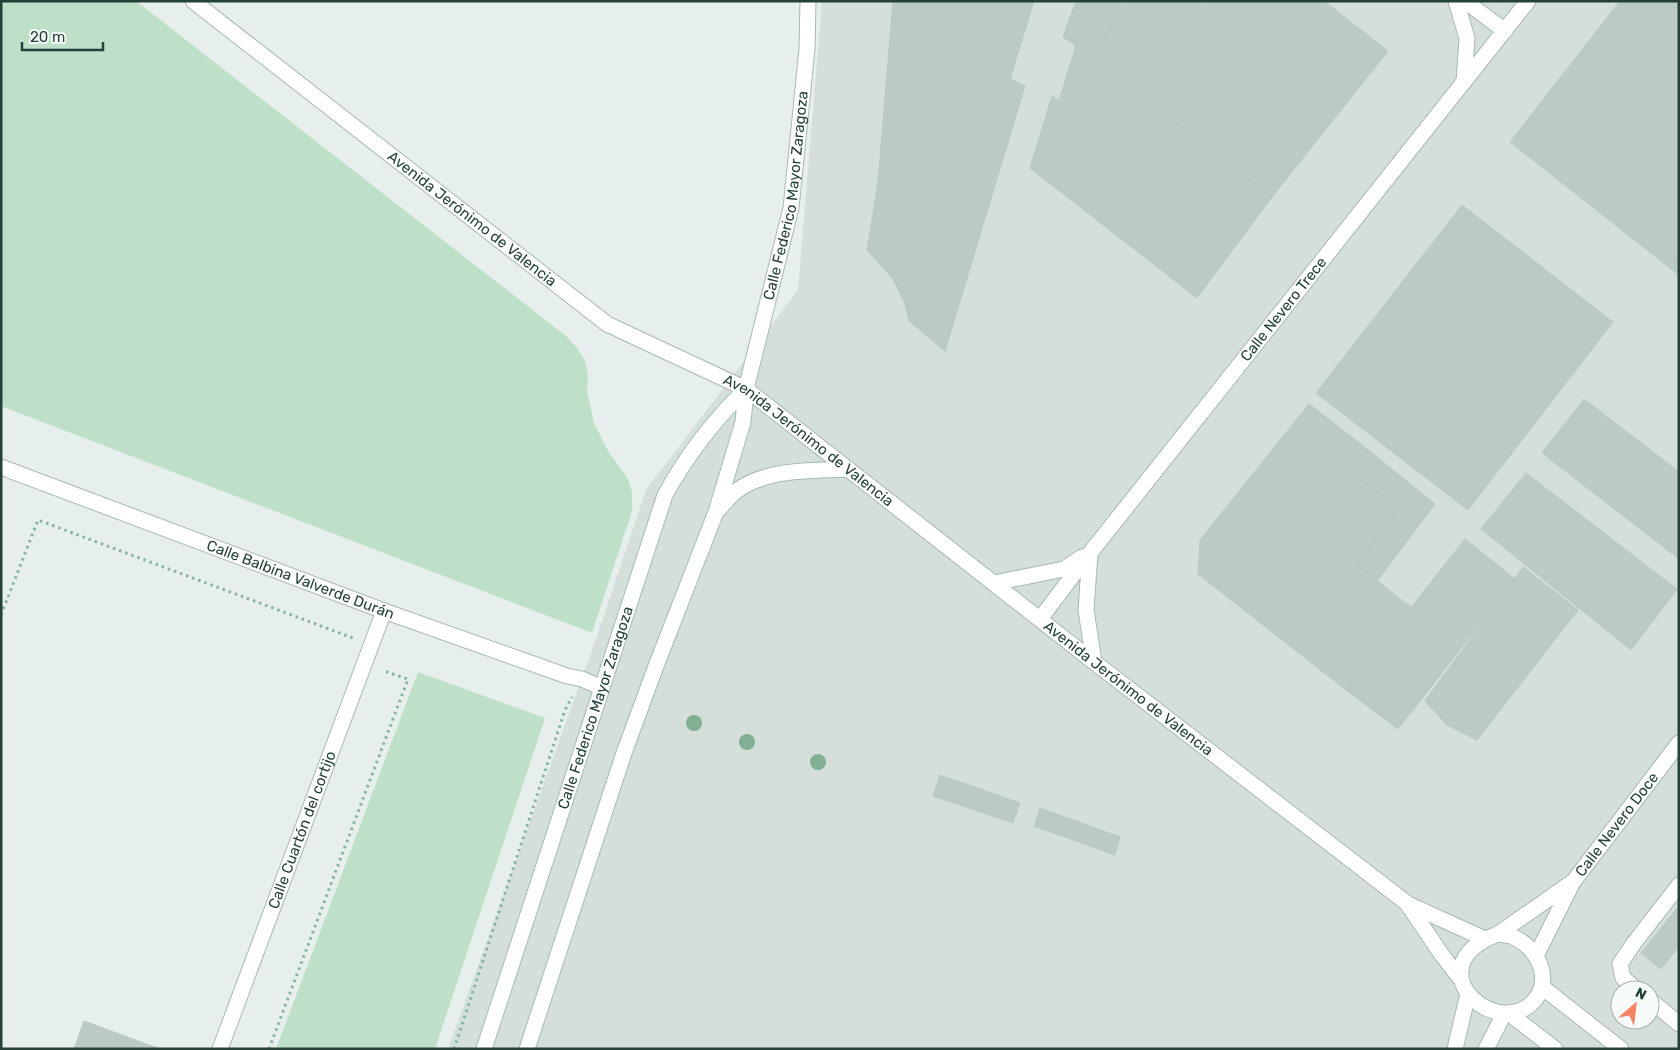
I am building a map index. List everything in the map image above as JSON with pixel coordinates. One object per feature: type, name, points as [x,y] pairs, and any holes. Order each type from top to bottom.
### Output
[{"type":"street","name":"Avenida Jerónimo de Valencia","points":[[193,1],[607,324],[746,389],[1094,662],[1408,904],[1491,936]]},
{"type":"street","name":"Calle Federico Mayor Zaragoza","points":[[527,1049],[627,745],[716,512],[744,422],[746,389],[791,208],[807,50],[808,1]]},
{"type":"street","points":[[1456,1],[1467,38],[1464,82]]},
{"type":"street","points":[[1465,1],[1504,31]]},
{"type":"street","name":"Calle Nevero Trece","points":[[1040,619],[1090,553],[1528,1]]},
{"type":"street","name":"Calle Federico Mayor Zaragoza","points":[[484,1049],[665,495],[682,465],[701,438],[746,389]]},
{"type":"street","name":"Calle Balbina Valverde Durán","points":[[1,467],[384,611],[582,679],[602,688]]},
{"type":"street","points":[[716,512],[735,492],[756,480],[791,472],[848,469]]},
{"type":"street","points":[[994,583],[1064,568],[1090,553]]},
{"type":"street","points":[[1090,553],[1086,610],[1094,662]]},
{"type":"street","name":"Calle Cuartón del cortijo","points":[[220,1049],[384,611]]},
{"type":"street","name":"Calle Nevero Doce","points":[[1536,956],[1573,882],[1679,743]]},
{"type":"street","name":"Calle Nevero Doce","points":[[1491,936],[1573,882]]},
{"type":"street","points":[[1625,980],[1623,978],[1620,964],[1679,885]]},
{"type":"street","name":"Avenida Jerónimo de Valencia","points":[[1408,904],[1459,977]]},
{"type":"street","points":[[1491,936],[1512,937],[1524,944],[1536,956],[1540,964],[1542,987],[1535,1002],[1523,1014],[1508,1018],[1488,1015],[1476,1008],[1467,998],[1459,977],[1466,958],[1474,947],[1491,936]]},
{"type":"street","points":[[1542,987],[1621,1049]]},
{"type":"street","points":[[1455,1049],[1467,998]]},
{"type":"street","points":[[1660,1008],[1679,1024]]},
{"type":"street","points":[[1486,1049],[1508,1018]]},
{"type":"street","points":[[1508,1018],[1555,1049]]},
{"type":"path","points":[[1,614],[38,520],[353,638],[346,658],[408,679],[269,1049]]},
{"type":"path","points":[[454,1049],[565,710]]},
{"type":"shaded area","points":[[822,1],[1679,1],[1679,1049],[448,1049],[596,639],[646,490],[798,290]]},
{"type":"green space","points":[[1,1],[136,1],[566,336],[585,360],[588,376],[587,391],[594,423],[608,451],[627,477],[632,492],[632,511],[592,633],[1,406]]},
{"type":"green space","points":[[418,672],[545,718],[435,1049],[276,1049]]},
{"type":"building","points":[[893,1],[1034,1],[1010,79],[1025,86],[945,351],[909,321],[905,304],[893,279],[867,250],[878,183]]},
{"type":"building","points":[[1076,1],[1131,1],[1090,55],[1063,37]]},
{"type":"building","points":[[1131,1],[1218,1],[1142,96],[1090,55]]},
{"type":"building","points":[[1212,1],[1324,1],[1388,51],[1272,197],[1142,96]]},
{"type":"building","points":[[1620,1],[1679,1],[1679,256],[1670,268],[1510,142]]},
{"type":"building","points":[[1076,45],[1272,197],[1197,298],[1030,168],[1052,96],[1059,101]]},
{"type":"building","points":[[1462,205],[1613,322],[1468,510],[1316,393]]},
{"type":"building","points":[[1679,256],[1679,275],[1670,268]]},
{"type":"building","points":[[1584,399],[1679,472],[1679,559],[1542,453]]},
{"type":"building","points":[[1309,404],[1362,445],[1344,466],[1399,509],[1357,565],[1412,608],[1346,690],[1198,574],[1200,540]]},
{"type":"building","points":[[1362,445],[1435,504],[1378,580],[1357,565],[1399,509],[1344,466]]},
{"type":"building","points":[[1526,473],[1677,589],[1631,650],[1481,529]]},
{"type":"building","points":[[1465,539],[1515,579],[1398,729],[1346,690]]},
{"type":"building","points":[[1523,567],[1578,610],[1477,740],[1447,725],[1425,701]]},
{"type":"building","points":[[940,775],[1020,803],[1013,823],[933,796]]},
{"type":"building","points":[[1040,808],[1120,837],[1115,855],[1034,826]]},
{"type":"building","points":[[1679,906],[1679,946],[1661,969],[1641,953]]},
{"type":"building","points":[[84,1021],[160,1049],[74,1049]]}]
